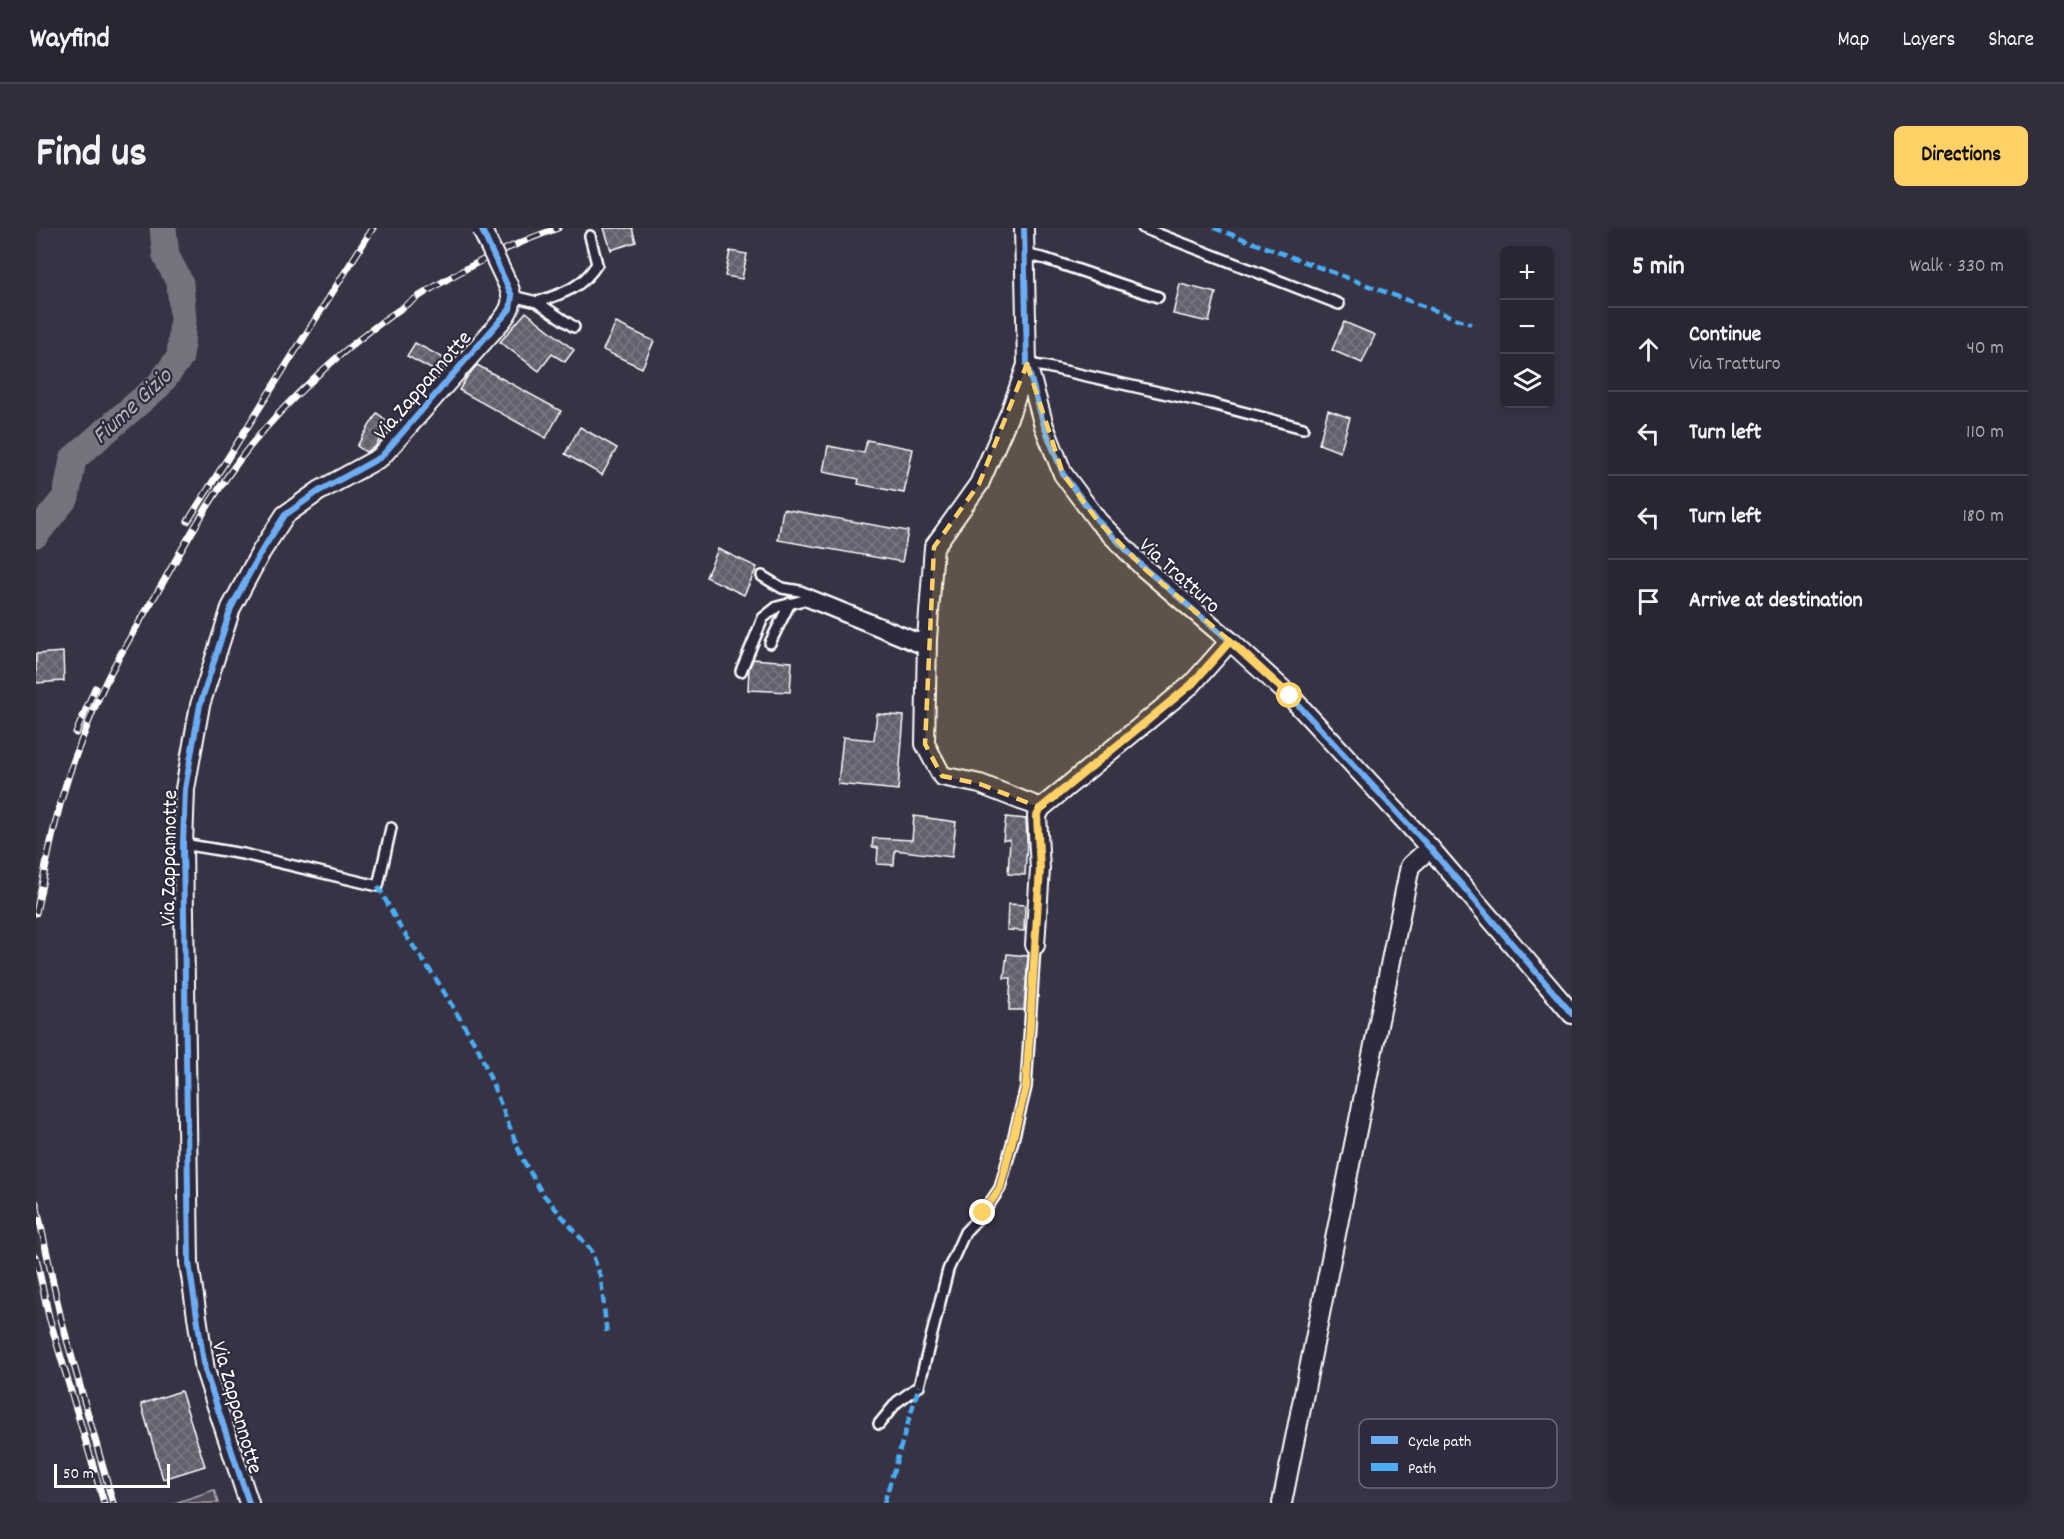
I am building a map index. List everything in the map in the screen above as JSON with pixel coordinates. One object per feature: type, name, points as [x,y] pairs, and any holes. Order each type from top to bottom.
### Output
[{"type":"street","name":"Via Tratturo","points":[[1024,228],[1027,364],[1044,426],[1063,474],[1098,521],[1144,568],[1230,641],[1290,696],[1430,848],[1572,1014]]},
{"type":"street","points":[[482,229],[510,291]]},
{"type":"street","name":"Via Zappannotte","points":[[249,1503],[205,1370],[189,1263],[183,844],[185,789],[200,705],[231,608],[261,552],[285,515],[319,491],[381,457],[503,319],[510,309],[510,291]]},
{"type":"street","points":[[1027,364],[1010,414],[979,484],[934,547],[925,744],[942,776],[980,784],[1041,808]]},
{"type":"street","points":[[1010,414],[1044,426]]},
{"type":"street","points":[[1035,945],[1040,869],[1037,816],[1041,808],[1192,684],[1230,641]]},
{"type":"street","points":[[1282,1503],[1410,866],[1430,848]]},
{"type":"lane","points":[[1143,228],[1339,304]]},
{"type":"lane","points":[[537,302],[568,291],[589,276],[597,264],[590,236]]},
{"type":"lane","points":[[1024,254],[1046,259],[1158,297]]},
{"type":"lane","points":[[510,291],[537,302],[574,327]]},
{"type":"lane","points":[[1027,364],[1212,404],[1304,428]]},
{"type":"lane","points":[[762,576],[782,588],[800,591],[914,637],[928,645]]},
{"type":"lane","points":[[741,671],[763,618],[777,607],[804,600],[928,645]]},
{"type":"lane","points":[[770,643],[790,603]]},
{"type":"lane","points":[[183,844],[243,854],[378,886],[391,828]]},
{"type":"lane","points":[[879,1424],[897,1402],[919,1386],[948,1270],[965,1232],[983,1213],[1000,1188],[1026,1087],[1035,945]]},
{"type":"highlighted area","points":[[1027,364],[1063,474],[1098,521],[1144,568],[1230,641],[1192,684],[1041,808],[980,784],[942,776],[925,744],[934,547],[979,484]]},
{"type":"shaded area","points":[[214,1490],[218,1503],[175,1503]]},
{"type":"building","points":[[604,228],[632,228],[636,242],[611,250]]},
{"type":"building","points":[[730,251],[747,254],[742,279],[725,276]]},
{"type":"building","points":[[1180,284],[1216,293],[1209,322],[1173,314]]},
{"type":"building","points":[[526,312],[574,350],[565,362],[552,354],[539,371],[500,342]]},
{"type":"building","points":[[1344,322],[1375,335],[1362,363],[1332,350]]},
{"type":"building","points":[[616,323],[654,341],[642,368],[603,350]]},
{"type":"building","points":[[415,343],[449,361],[440,374],[407,356]]},
{"type":"building","points":[[477,365],[561,411],[546,438],[459,390]]},
{"type":"building","points":[[1328,410],[1350,418],[1340,452],[1319,444]]},
{"type":"building","points":[[377,413],[390,423],[375,447],[366,452],[357,446]]},
{"type":"building","points":[[580,427],[617,448],[602,475],[565,454]]},
{"type":"building","points":[[867,440],[913,449],[904,493],[858,484],[859,479],[823,472],[828,446],[864,453]]},
{"type":"building","points":[[783,509],[908,531],[902,562],[778,540]]},
{"type":"building","points":[[718,549],[757,567],[744,595],[706,577]]},
{"type":"building","points":[[63,652],[64,681],[36,683],[36,654]]},
{"type":"building","points":[[753,659],[792,662],[790,692],[748,690],[749,669]]},
{"type":"building","points":[[877,714],[904,716],[898,790],[838,784],[843,737],[874,740]]},
{"type":"building","points":[[914,816],[956,822],[952,857],[895,850],[894,865],[877,864],[878,848],[872,847],[873,838],[912,840]]},
{"type":"building","points":[[1006,817],[1026,819],[1025,875],[1008,874],[1010,840],[1003,840]]},
{"type":"building","points":[[1008,904],[1025,905],[1024,931],[1007,930]]},
{"type":"building","points":[[1007,954],[1028,956],[1024,1010],[1009,1010],[1011,978],[1004,978]]},
{"type":"building","points":[[181,1391],[205,1466],[163,1479],[141,1404]]},
{"type":"waterway","name":"Fiume Gizio","points":[[36,534],[66,497],[73,459],[159,385],[180,357],[183,319],[180,283],[166,256],[163,228]]},
{"type":"railway","points":[[188,521],[373,228]]},
{"type":"railway","points":[[36,913],[62,797],[102,690],[192,532],[238,461],[316,376],[390,316],[471,266],[514,245],[558,228]]},
{"type":"railway","points":[[76,733],[95,688]]},
{"type":"railway","points":[[36,1203],[61,1319],[113,1503]]},
{"type":"railway","points":[[36,1257],[49,1317],[104,1503]]},
{"type":"marked path","points":[[1214,228],[1471,324]]},
{"type":"marked path","points":[[378,886],[400,927],[436,979],[479,1050],[522,1158],[542,1193],[591,1250],[601,1278],[607,1336]]},
{"type":"marked path","points":[[884,1503],[919,1386]]},
{"type":"cycle path","points":[[249,1503],[205,1370],[189,1263],[183,844],[185,789],[200,705],[231,608],[261,552],[285,515],[319,491],[381,457],[510,309],[512,296],[481,228]]},
{"type":"cycle path","points":[[1024,228],[1027,364],[1044,426],[1063,474],[1098,521],[1144,568],[1230,641],[1290,696],[1430,848],[1572,1014]]},
{"type":"route","points":[[983,1213],[1000,1188],[1026,1087],[1040,869],[1037,816],[1041,808],[1192,684],[1230,641],[1290,696]]}]
